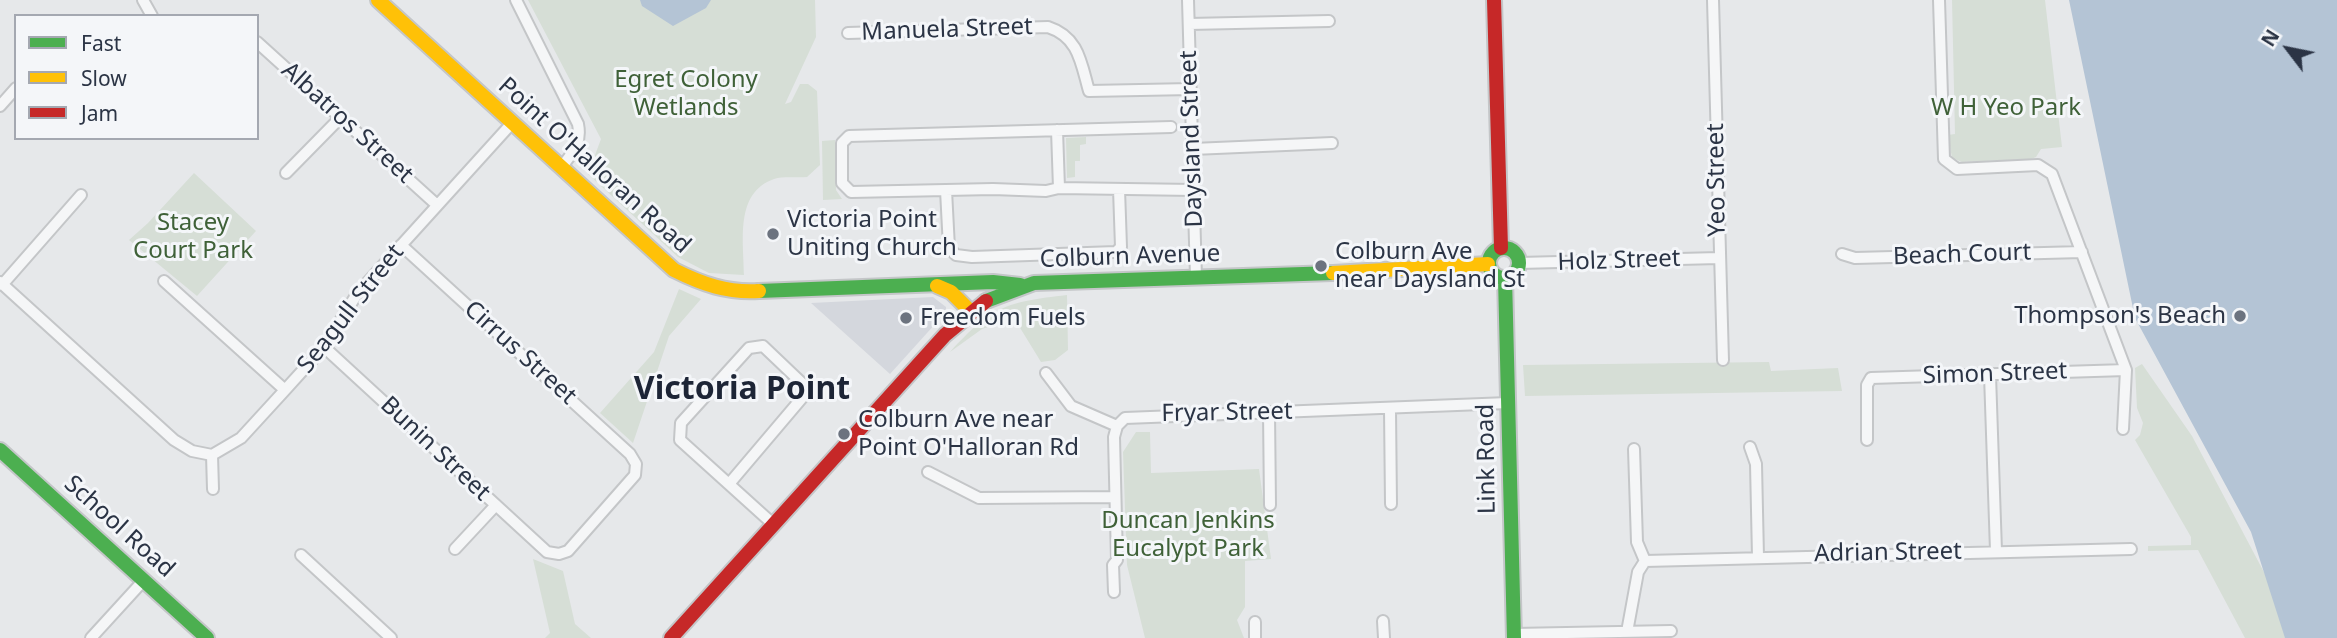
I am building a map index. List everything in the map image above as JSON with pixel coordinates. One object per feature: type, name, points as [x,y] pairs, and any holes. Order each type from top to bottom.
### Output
[{"type":"street","name":"Point O'Halloran Road","points":[[377,0],[674,270],[703,285],[741,292],[993,282],[1021,286]]},
{"type":"street","points":[[516,0],[578,124],[578,146],[561,168]]},
{"type":"street","name":"Daysland Street","points":[[1188,0],[1196,277]]},
{"type":"street","points":[[1494,0],[1501,248]]},
{"type":"street","name":"Yeo Street","points":[[1713,0],[1723,360]]},
{"type":"street","points":[[1938,0],[1944,159],[1957,169],[2045,167],[2052,174],[2126,370],[2123,429]]},
{"type":"street","points":[[1189,24],[1329,20]]},
{"type":"street","name":"Manuela Street","points":[[848,33],[1048,27],[1069,37],[1076,46],[1089,91],[1191,89]]},
{"type":"street","name":"Albatros Street","points":[[259,44],[342,116],[437,205]]},
{"type":"street","points":[[0,106],[14,90]]},
{"type":"street","points":[[286,173],[342,116]]},
{"type":"street","name":"Seagull Street","points":[[212,455],[241,438],[324,347],[357,294],[512,123]]},
{"type":"street","points":[[1171,127],[845,137],[842,183],[851,192],[1046,191],[1059,188],[1194,190]]},
{"type":"street","points":[[1057,130],[1059,188]]},
{"type":"street","points":[[1193,149],[1332,143]]},
{"type":"street","points":[[946,190],[949,248],[957,255],[972,257],[1116,252],[1121,247],[1119,189]]},
{"type":"street","points":[[81,195],[1,284],[174,440],[192,451],[212,455],[213,489]]},
{"type":"street","name":"Cirrus Street","points":[[401,245],[630,454],[636,464],[635,475],[568,551],[559,554],[547,552]]},
{"type":"street","points":[[1501,248],[1513,252],[1518,263],[1513,275],[1505,278],[1492,273],[1489,264],[1491,255],[1501,248]]},
{"type":"street","name":"Beach Court","points":[[1842,254],[1855,258],[2082,252]]},
{"type":"street","name":"Holz Street","points":[[1518,263],[1719,258]]},
{"type":"street","name":"Colburn Avenue","points":[[671,638],[971,311],[990,298],[1021,286],[1434,269],[1489,264]]},
{"type":"street","name":"Link Road","points":[[1505,278],[1514,636]]},
{"type":"street","points":[[164,281],[285,390]]},
{"type":"street","points":[[936,286],[951,292],[971,311]]},
{"type":"street","points":[[729,484],[804,400],[807,392],[805,386],[763,346],[749,348],[681,423],[678,432],[680,440],[729,484],[774,524]]},
{"type":"street","name":"Bunin Street","points":[[324,347],[547,552]]},
{"type":"street","name":"Simon Street","points":[[1867,440],[1867,383],[1871,378],[2126,370]]},
{"type":"street","points":[[1046,373],[1071,405],[1117,426],[1114,437],[1117,560],[1113,565],[1114,592]]},
{"type":"street","points":[[1990,375],[1996,551]]},
{"type":"street","name":"Fryar Street","points":[[1117,426],[1132,416],[1390,410],[1508,403]]},
{"type":"street","points":[[1390,410],[1391,504]]},
{"type":"street","points":[[1269,412],[1270,505]]},
{"type":"street","points":[[1750,447],[1756,464],[1758,556]]},
{"type":"street","points":[[1627,632],[1638,572],[1645,561],[1637,542],[1634,449]]},
{"type":"street","name":"School Road","points":[[0,450],[207,638]]},
{"type":"street","points":[[928,472],[979,498],[1115,497]]},
{"type":"street","points":[[455,550],[496,505]]},
{"type":"street","name":"Adrian Street","points":[[1645,561],[2132,548]]},
{"type":"street","points":[[302,555],[391,638]]},
{"type":"street","points":[[91,638],[144,580]]},
{"type":"street","points":[[1383,621],[1384,638]]},
{"type":"street","points":[[1255,622],[1255,638]]},
{"type":"street","points":[[1514,636],[1671,631]]},
{"type":"shaded area","points":[[933,297],[946,307],[946,312],[890,374],[811,303]]},
{"type":"green space","name":"Egret Colony Wetlands","points":[[528,0],[815,0],[816,37],[785,104],[791,102],[800,84],[808,84],[817,91],[820,165],[807,177],[774,179],[752,195],[744,220],[744,275],[709,273],[678,257],[588,174],[601,139]]},
{"type":"green space","name":"W H Yeo Park","points":[[1952,0],[2045,0],[2062,147],[2041,149],[2036,157],[2031,159],[1962,162],[1952,158],[1948,135],[1955,134]]},
{"type":"green space","points":[[1086,137],[1086,144],[1080,145],[1080,161],[1075,161],[1075,177],[1067,178],[1066,138]]},
{"type":"green space","points":[[835,140],[836,190],[842,199],[823,200],[822,141]]},
{"type":"green space","name":"Stacey Court Park","points":[[194,173],[256,231],[197,296],[129,240]]},
{"type":"green space","points":[[679,289],[701,299],[669,336],[633,443],[600,413],[654,352]]},
{"type":"green space","points":[[1067,295],[1068,350],[1055,360],[1041,362],[1014,318],[982,329],[950,352],[977,325],[1001,309],[1029,300]]},
{"type":"green space","points":[[1769,362],[1771,371],[1838,368],[1842,391],[1525,396],[1523,365]]},
{"type":"green space","points":[[2142,364],[2192,436],[2266,576],[2286,638],[2245,638],[2198,550],[2148,551],[2148,546],[2191,545],[2191,537],[2135,440],[2140,435],[2143,423],[2137,408],[2135,368]]},
{"type":"green space","name":"Duncan Jenkins Eucalypt Park","points":[[1136,432],[1150,432],[1151,473],[1259,469],[1271,559],[1245,561],[1245,607],[1237,620],[1244,638],[1145,638],[1127,565],[1123,452]]},
{"type":"green space","points":[[533,559],[563,571],[575,624],[591,638],[545,638],[550,633]]},
{"type":"water","points":[[640,0],[711,0],[706,8],[673,26],[642,6]]},
{"type":"water","name":"Thompson's Beach","points":[[2069,0],[2337,0],[2337,638],[2285,638],[2251,532],[2135,318]]},
{"type":"traffic: fast","points":[[1504,248],[1515,252],[1519,263],[1515,274],[1504,278],[1493,274],[1489,263],[1493,252],[1504,248]]},
{"type":"traffic: fast","points":[[986,301],[1034,283],[1333,273]]},
{"type":"traffic: fast","points":[[1505,278],[1514,638]]},
{"type":"traffic: fast","points":[[759,291],[993,282],[1020,285]]},
{"type":"traffic: fast","points":[[0,450],[207,638]]},
{"type":"traffic: slow","points":[[378,0],[674,270],[715,286],[736,291],[759,291]]},
{"type":"traffic: slow","points":[[1333,273],[1488,264]]},
{"type":"traffic: slow","points":[[937,286],[951,292],[970,311]]},
{"type":"traffic: jam","points":[[1494,0],[1501,248]]},
{"type":"traffic: jam","points":[[671,638],[945,335],[986,301]]},
{"type":"place","name":"Victoria Point Uniting Church","points":[[773,234]]},
{"type":"place","name":"Colburn Ave near Daysland St","points":[[1321,266]]},
{"type":"place","name":"Thompson's Beach","points":[[2240,316]]},
{"type":"place","name":"Freedom Fuels","points":[[906,318]]},
{"type":"place","name":"Colburn Ave near Point O'Halloran Rd","points":[[844,434]]},
{"type":"district","name":"Victoria Point","points":[[742,390]]}]
